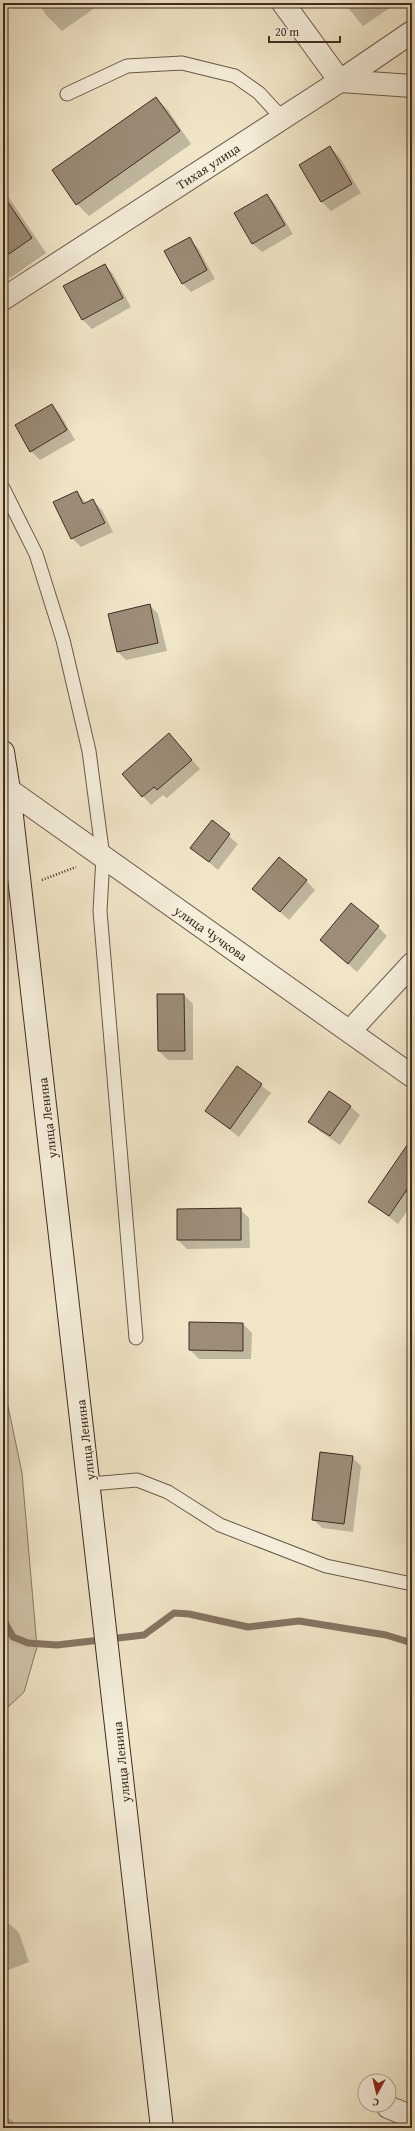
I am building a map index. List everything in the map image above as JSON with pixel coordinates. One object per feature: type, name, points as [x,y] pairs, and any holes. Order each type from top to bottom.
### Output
[{"type":"main road","points":[[283,3],[340,80],[412,86]]},
{"type":"main road","name":"Тихая улица","points":[[3,299],[412,32]]},
{"type":"main road","name":"улица Ленина","points":[[3,752],[9,790],[90,1484],[162,2128]]},
{"type":"main road","name":"улица Чучкова","points":[[9,790],[412,1076]]},
{"type":"main road","points":[[350,1031],[412,964]]},
{"type":"main road","points":[[397,2111],[412,2117]]},
{"type":"lane","points":[[68,94],[127,66],[182,63],[235,76],[259,92],[282,118]]},
{"type":"lane","points":[[3,488],[36,554],[63,640],[89,751],[103,857],[100,911],[136,1338]]},
{"type":"lane","points":[[90,1484],[137,1480],[168,1492],[220,1525],[326,1566],[412,1584]]},
{"type":"path","points":[[20,888],[103,857]]},
{"type":"shaded area","points":[[3,1382],[22,1473],[37,1647],[24,1692],[9,1706],[3,1705]]},
{"type":"building","points":[[156,97],[180,131],[76,205],[52,170]]},
{"type":"building","points":[[330,146],[352,184],[321,202],[299,165]]},
{"type":"building","points":[[267,194],[285,225],[252,244],[234,213]]},
{"type":"building","points":[[3,195],[32,238],[3,258]]},
{"type":"building","points":[[190,237],[207,270],[182,284],[164,251]]},
{"type":"building","points":[[105,264],[123,298],[82,320],[63,286]]},
{"type":"building","points":[[52,404],[67,430],[30,452],[15,425]]},
{"type":"building","points":[[77,491],[83,504],[93,499],[105,523],[71,539],[53,502]]},
{"type":"building","points":[[150,604],[158,643],[117,652],[108,614]]},
{"type":"building","points":[[169,733],[192,760],[157,790],[154,787],[142,797],[122,774]]},
{"type":"building","points":[[212,820],[230,834],[209,862],[190,848]]},
{"type":"building","points":[[279,857],[307,880],[280,912],[252,889]]},
{"type":"building","points":[[351,903],[379,926],[348,964],[320,940]]},
{"type":"building","points":[[157,994],[184,994],[185,1051],[158,1051]]},
{"type":"building","points":[[237,1066],[262,1084],[230,1129],[205,1111]]},
{"type":"building","points":[[329,1091],[351,1106],[330,1136],[308,1122]]},
{"type":"building","points":[[412,1138],[412,1182],[389,1216],[368,1202]]},
{"type":"building","points":[[241,1208],[241,1240],[177,1240],[177,1209]]},
{"type":"building","points":[[189,1322],[243,1323],[243,1351],[189,1350]]},
{"type":"building","points":[[320,1452],[353,1456],[344,1524],[312,1520]]},
{"type":"waterway","points":[[3,1619],[13,1637],[28,1643],[57,1645],[144,1635],[174,1613],[189,1614],[248,1627],[299,1621],[386,1635],[412,1643]]}]
